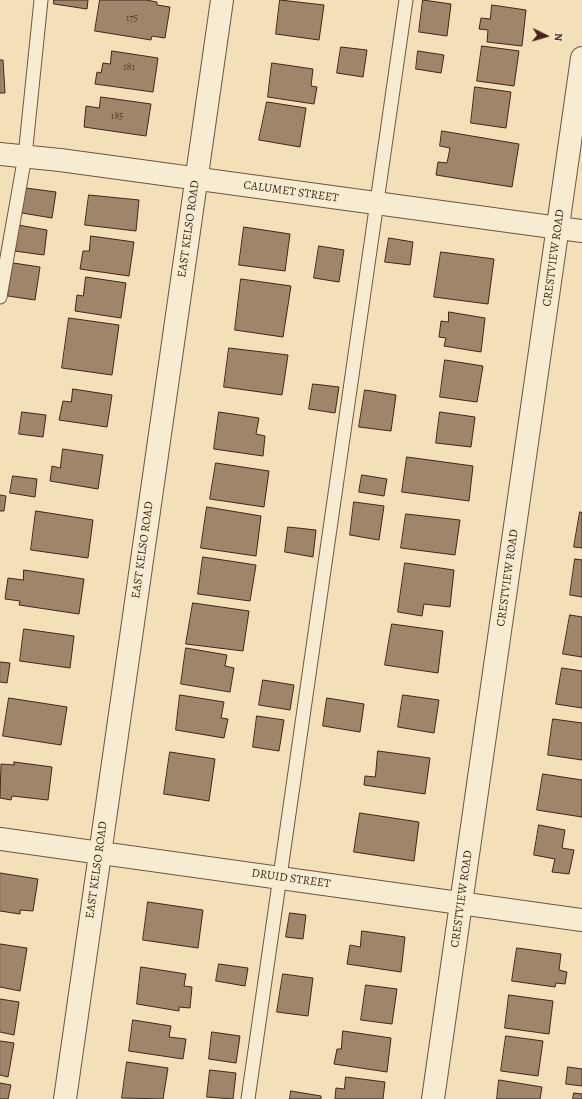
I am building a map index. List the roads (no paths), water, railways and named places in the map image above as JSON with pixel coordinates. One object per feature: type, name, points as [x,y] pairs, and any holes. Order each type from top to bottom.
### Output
[{"type":"street","name":"EAST KELSO ROAD","points":[[65,1099],[222,0]]},
{"type":"street","name":"CRESTVIEW ROAD","points":[[433,1099],[582,58]]},
{"type":"street","name":"CALUMET STREET","points":[[0,154],[25,156],[582,231]]},
{"type":"street","name":"DRUID STREET","points":[[0,839],[582,920]]},
{"type":"lane","points":[[0,298],[25,156],[41,0]]},
{"type":"lane","points":[[248,1099],[406,0]]}]
